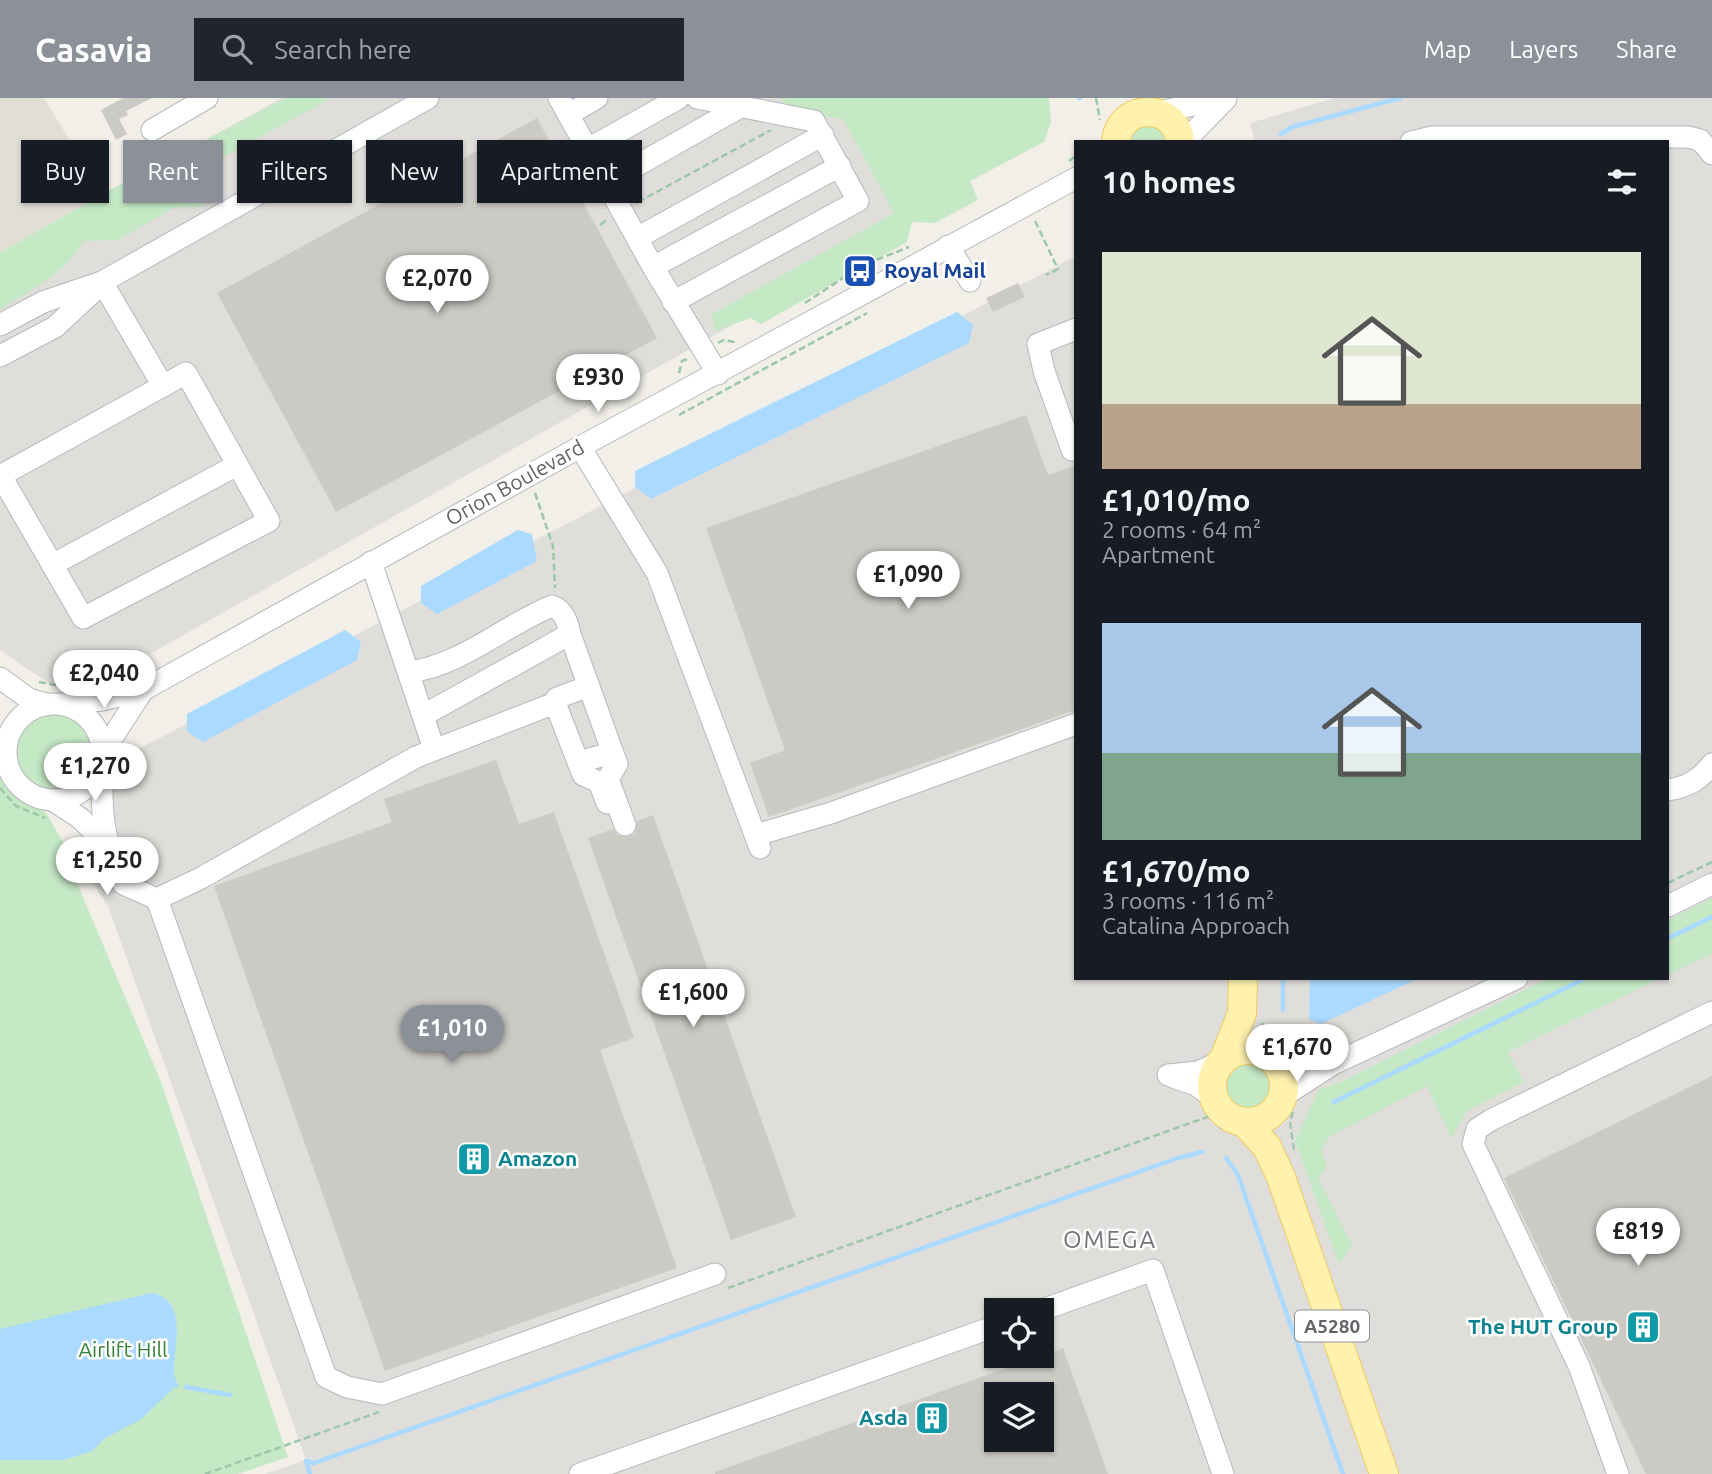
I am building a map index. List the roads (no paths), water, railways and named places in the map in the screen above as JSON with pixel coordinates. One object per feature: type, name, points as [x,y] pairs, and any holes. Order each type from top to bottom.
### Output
[{"type":"main road","points":[[1112,133],[1115,98]]},
{"type":"main road","points":[[1112,133],[1133,114],[1148,107],[1175,125],[1181,140]]},
{"type":"main road","name":"A5280","points":[[1243,980],[1252,1017],[1283,1076],[1280,1102],[1281,1177]]},
{"type":"main road","name":"A5280","points":[[1252,1017],[1212,1080],[1214,1098],[1225,1114],[1244,1122],[1267,1147],[1281,1177],[1324,1277],[1384,1474]]},
{"type":"main road","points":[[1223,1060],[1241,1051],[1269,1050]]},
{"type":"main road","points":[[1244,1122],[1263,1119],[1280,1102]]},
{"type":"street","points":[[152,130],[207,98]]},
{"type":"street","points":[[0,325],[43,302],[102,282],[428,98]]},
{"type":"street","points":[[583,140],[564,106],[597,98]]},
{"type":"street","points":[[604,140],[679,98]]},
{"type":"street","points":[[673,302],[858,201],[814,121],[697,98]]},
{"type":"street","points":[[1148,107],[1227,98]]},
{"type":"street","points":[[1184,140],[1227,98]]},
{"type":"street","points":[[642,163],[742,106]]},
{"type":"street","points":[[637,238],[823,135]]},
{"type":"street","points":[[1419,140],[1432,137],[1688,137],[1700,140],[1712,154]]},
{"type":"street","points":[[653,267],[840,166]]},
{"type":"street","name":"Orion Boulevard","points":[[59,698],[103,700],[143,690],[580,447],[1074,180]]},
{"type":"street","points":[[617,203],[673,302],[718,374]]},
{"type":"street","points":[[948,246],[970,281]]},
{"type":"street","points":[[0,356],[55,327],[102,282]]},
{"type":"street","points":[[102,282],[163,386]]},
{"type":"street","points":[[1074,330],[1038,344],[1052,393],[1074,450]]},
{"type":"street","points":[[186,373],[269,521],[83,618],[1,476],[163,386],[186,373]]},
{"type":"street","points":[[580,447],[657,573],[758,841],[1074,725]]},
{"type":"street","points":[[52,565],[237,465]]},
{"type":"street","points":[[371,562],[434,748]]},
{"type":"street","points":[[409,671],[426,670],[533,614],[552,606],[558,608],[568,623],[617,764],[608,779],[620,827],[599,782],[583,775],[555,703]]},
{"type":"street","points":[[424,715],[570,634]]},
{"type":"street","points":[[0,678],[29,699],[59,698],[87,715],[96,726],[102,757],[101,807],[106,844],[123,884],[156,900],[326,1377],[347,1387],[382,1394],[715,1274]]},
{"type":"street","points":[[156,900],[201,878],[384,773],[434,748],[555,703],[557,698],[589,686]]},
{"type":"street","name":"Orion Boulevard","points":[[102,757],[143,690]]},
{"type":"street","points":[[8,737],[12,727],[27,711],[59,698]]},
{"type":"street","points":[[0,715],[8,737],[8,767],[15,780],[54,811],[80,818],[106,844]]},
{"type":"street","points":[[578,762],[605,755],[611,748]]},
{"type":"street","points":[[54,811],[89,785],[102,757]]},
{"type":"street","points":[[1669,790],[1683,788],[1702,778],[1712,764]]},
{"type":"street","points":[[1669,905],[1712,884]]},
{"type":"street","points":[[1280,1102],[1333,1065],[1481,986],[1508,980]]},
{"type":"street","points":[[1618,1474],[1579,1366],[1473,1144],[1477,1129],[1491,1120],[1712,1012]]},
{"type":"street","points":[[1269,1050],[1285,1062],[1333,1065]]},
{"type":"street","points":[[1214,1098],[1196,1085],[1168,1075],[1198,1072],[1223,1060]]},
{"type":"street","points":[[1054,1306],[1153,1270],[1223,1474]]},
{"type":"street","points":[[580,1474],[984,1330]]},
{"type":"water","points":[[957,312],[973,325],[969,343],[651,499],[635,487],[635,471]]},
{"type":"water","points":[[518,530],[532,534],[537,561],[437,614],[421,603],[421,586]]},
{"type":"water","points":[[345,630],[361,642],[357,660],[203,742],[187,731],[187,714]]},
{"type":"water","points":[[1310,980],[1415,980],[1321,1024],[1309,1019]]},
{"type":"water","points":[[151,1293],[163,1297],[175,1314],[177,1337],[174,1373],[179,1387],[175,1387],[140,1420],[105,1438],[92,1451],[64,1460],[0,1460],[0,1329]]},
{"type":"waterway","points":[[1281,134],[1292,127],[1400,98]]},
{"type":"waterway","points":[[1669,938],[1712,917]]},
{"type":"waterway","points":[[1283,980],[1283,1010]]},
{"type":"waterway","points":[[1334,1102],[1582,980]]},
{"type":"waterway","points":[[310,1474],[306,1461],[314,1463],[1178,1158],[1202,1152]]},
{"type":"waterway","points":[[1226,1158],[1238,1175],[1343,1474]]},
{"type":"waterway","points":[[186,1387],[230,1395]]},
{"type":"place","name":"Royal Mail","points":[[860,271]]},
{"type":"place","name":"Amazon","points":[[474,1159]]},
{"type":"place","name":"The HUT Group","points":[[1643,1327]]},
{"type":"place","name":"Asda","points":[[932,1418]]},
{"type":"district","name":"OMEGA","points":[[1110,1240]]},
{"type":"park label","name":"Airlift Hill","points":[[123,1350]]}]
